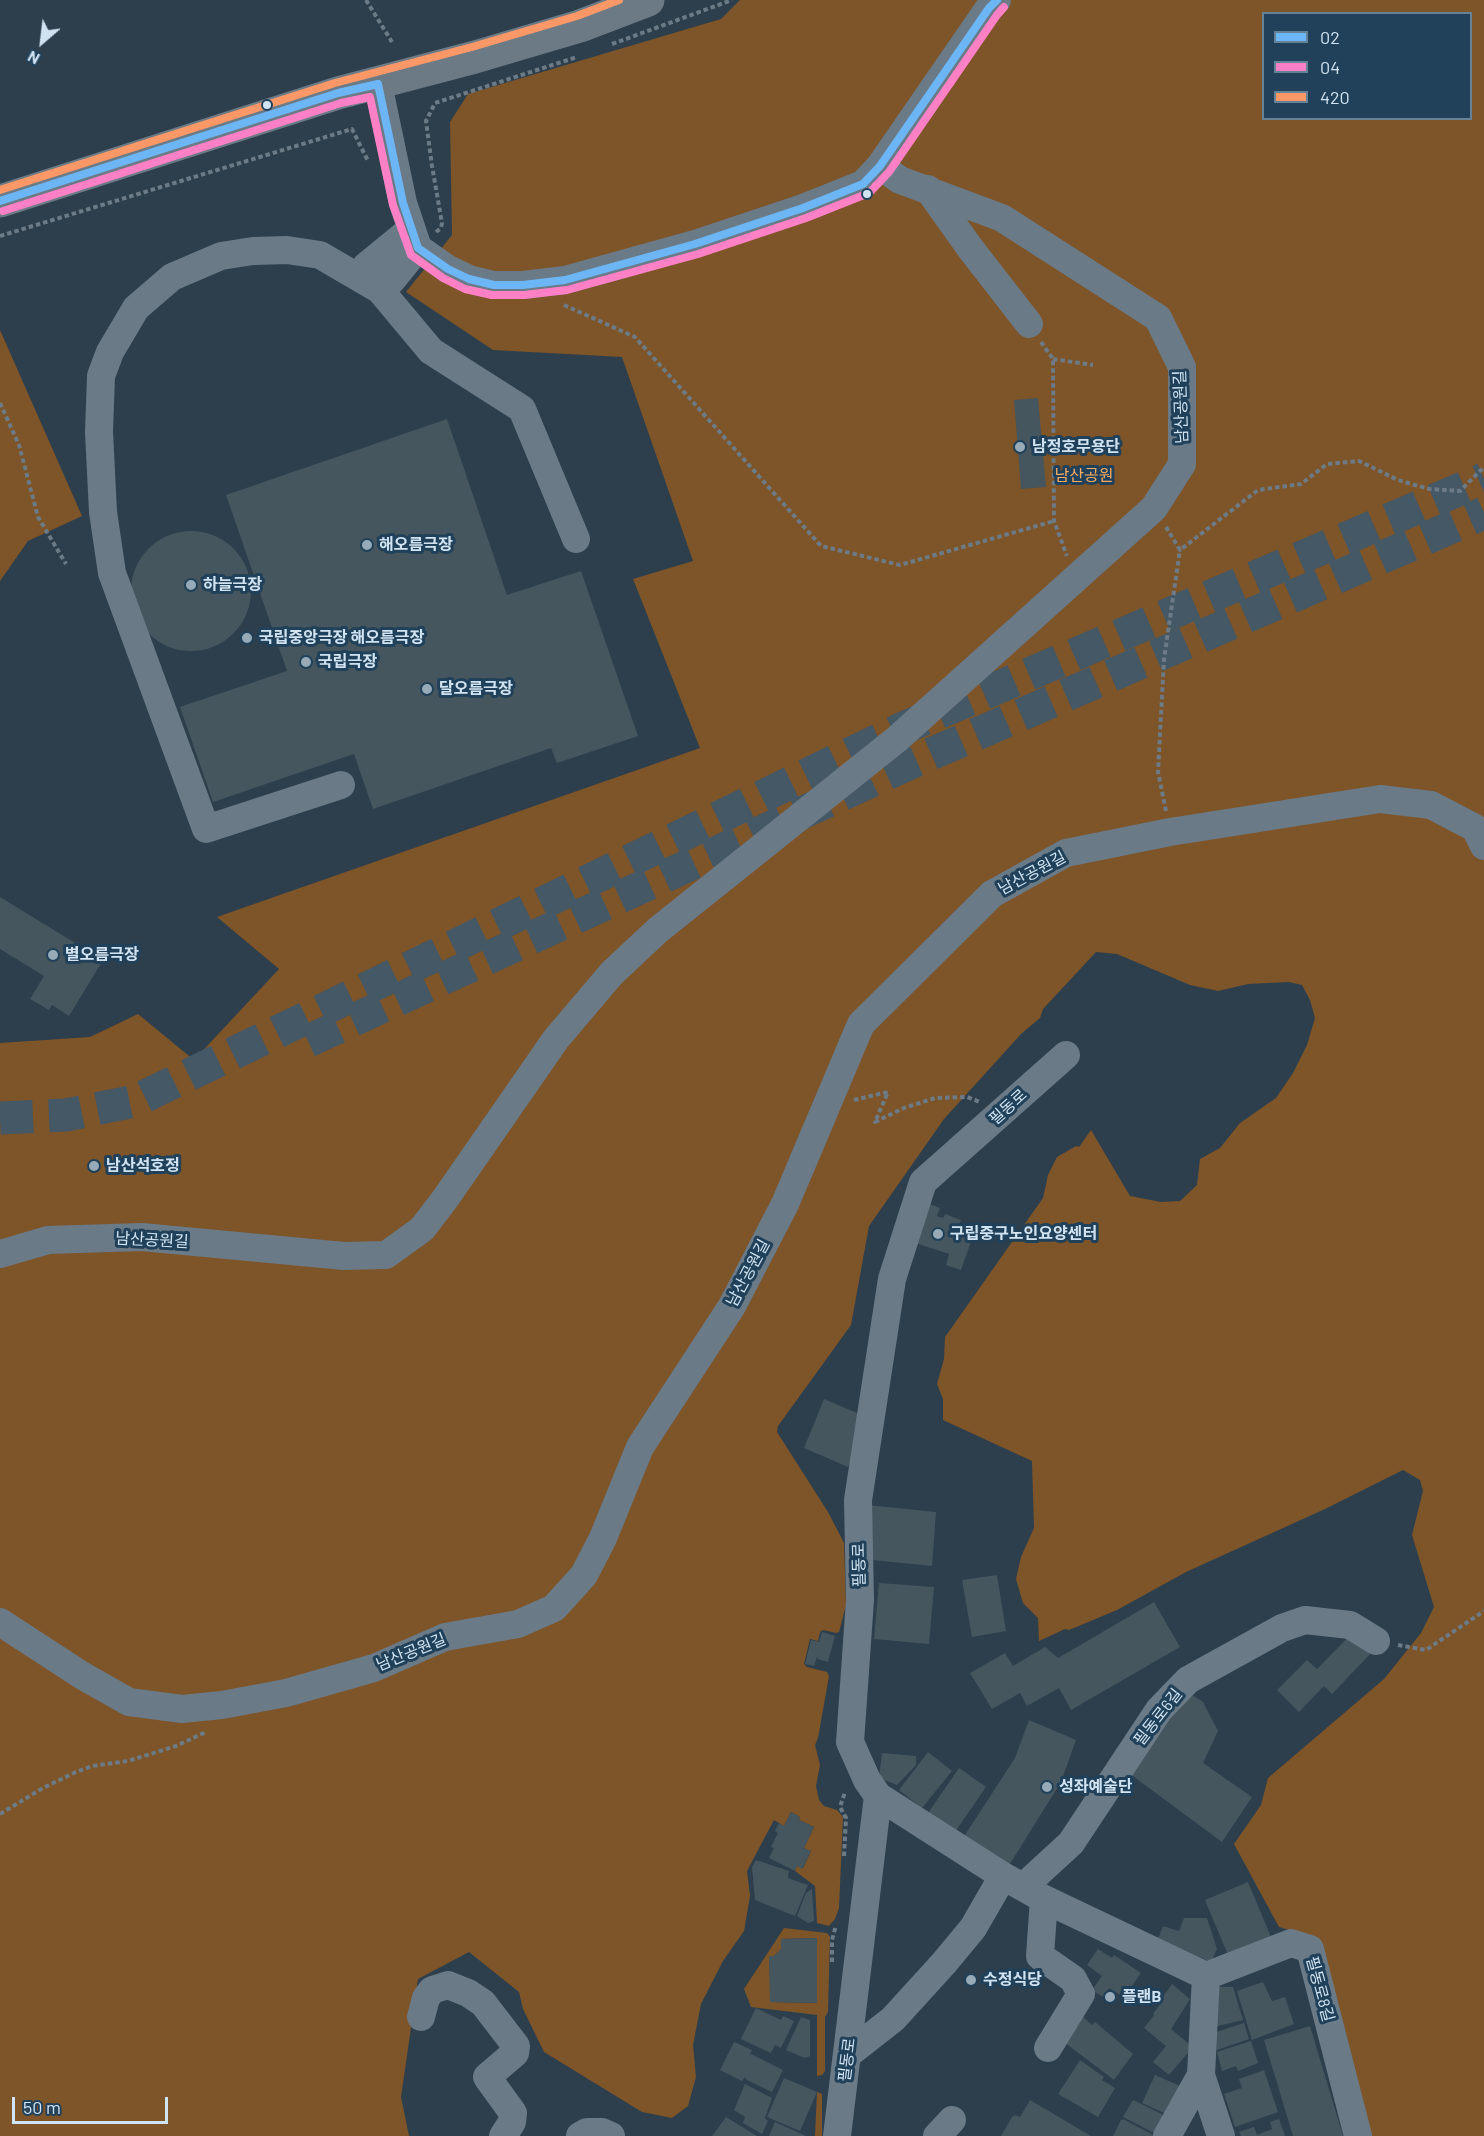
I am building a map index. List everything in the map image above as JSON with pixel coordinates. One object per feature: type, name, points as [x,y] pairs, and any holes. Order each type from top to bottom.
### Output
[{"type":"main road","points":[[4,193],[338,93],[378,84],[580,26],[648,0]]},
{"type":"street","points":[[378,84],[403,203],[414,239],[448,269],[469,279],[494,285],[524,285],[565,280],[695,244],[803,208],[863,184],[880,166],[989,8],[997,0]]},
{"type":"street","name":"남산공원길","points":[[0,1254],[48,1240],[142,1237],[344,1256],[386,1255],[422,1228],[446,1199],[556,1039],[612,973],[658,930],[897,739],[1154,508],[1182,464],[1182,367],[1158,318],[1002,218],[900,180],[880,166]]},
{"type":"street","points":[[928,189],[1029,324]]},
{"type":"street","points":[[370,284],[366,266],[414,239]]},
{"type":"street","points":[[340,785],[206,829],[112,573],[103,512],[99,403],[101,376],[110,352],[136,308],[172,277],[193,266],[221,256],[253,251],[287,250],[320,255],[370,284],[431,351],[522,409],[576,539]]},
{"type":"street","name":"남산공원길","points":[[0,1622],[83,1676],[129,1702],[182,1709],[222,1706],[286,1693],[374,1668],[445,1637],[518,1624],[554,1608],[584,1575],[603,1538],[640,1447],[737,1295],[785,1204],[861,1024],[992,894],[1066,853],[1170,832],[1380,799],[1431,805],[1475,828],[1484,846]]},
{"type":"street","name":"필동로","points":[[837,2136],[878,1796],[867,1780],[850,1742],[860,1600],[858,1500],[892,1279],[923,1182],[1066,1055]]},
{"type":"street","name":"필동로6길","points":[[848,2055],[893,2019],[973,1928],[1071,1843],[1160,1710],[1188,1680],[1282,1628],[1305,1620],[1350,1626],[1376,1641]]},
{"type":"street","points":[[878,1796],[1023,1887],[1206,1976],[1201,2075],[1221,2136]]},
{"type":"street","points":[[1023,1887],[1040,1956],[1073,1979],[1081,1994],[1048,2048]]},
{"type":"street","name":"필동로8길","points":[[1206,1976],[1291,1943],[1310,1949],[1358,2136]]},
{"type":"street","points":[[421,2017],[426,1998],[432,1990],[448,1985],[468,1993],[483,2003],[516,2046],[515,2053],[486,2077],[513,2113],[512,2122],[502,2136]]},
{"type":"street","points":[[1167,2136],[1201,2075]]},
{"type":"street","points":[[580,2136],[587,2132],[602,2132],[611,2136]]},
{"type":"path","points":[[366,0],[392,42]]},
{"type":"path","points":[[414,239],[441,228],[442,222],[426,121],[435,103]]},
{"type":"path","points":[[0,236],[352,129],[369,162]]},
{"type":"path","points":[[572,300],[560,303],[635,337],[821,546],[900,565],[1054,521]]},
{"type":"path","points":[[1029,324],[1053,359],[1054,521],[1075,579]]},
{"type":"path","points":[[1053,359],[1093,365]]},
{"type":"path","points":[[0,403],[19,445],[38,517],[66,564]]},
{"type":"path","points":[[1180,550],[1258,490],[1301,484],[1327,464],[1359,461],[1398,480],[1429,489],[1460,491],[1484,467]]},
{"type":"path","points":[[1154,508],[1180,550],[1164,659],[1158,772],[1170,832]]},
{"type":"path","points":[[848,1106],[856,1099],[888,1092],[875,1122],[904,1108],[935,1098],[967,1097],[1003,1111]]},
{"type":"path","points":[[1376,1641],[1426,1650],[1484,1611]]},
{"type":"path","points":[[0,1814],[43,1788],[84,1769],[128,1761],[197,1737],[212,1729],[220,1717],[222,1706]]},
{"type":"green space","name":"남산공원","points":[[740,0],[1484,0],[1484,2136],[1366,2136],[1317,1938],[1279,1927],[1234,1844],[1261,1805],[1268,1778],[1384,1679],[1421,1633],[1434,1607],[1412,1535],[1423,1491],[1420,1480],[1403,1470],[1325,1509],[1186,1572],[1117,1610],[1039,1641],[1038,1618],[1023,1603],[1016,1579],[1021,1557],[1034,1528],[1032,1461],[943,1420],[943,1399],[937,1384],[944,1359],[945,1337],[1043,1198],[1048,1175],[1057,1157],[1076,1146],[1079,1147],[1091,1130],[1130,1196],[1161,1202],[1180,1201],[1197,1185],[1200,1159],[1220,1148],[1240,1123],[1276,1098],[1293,1073],[1307,1045],[1315,1018],[1310,1000],[1302,985],[1289,982],[1248,984],[1218,991],[1190,985],[1117,954],[1096,952],[1043,1009],[1040,1018],[1021,1034],[944,1119],[869,1226],[851,1325],[778,1426],[777,1432],[828,1512],[844,1543],[846,1605],[839,1632],[823,1630],[820,1632],[818,1641],[810,1639],[804,1664],[807,1667],[827,1672],[829,1676],[815,1745],[820,1765],[816,1786],[819,1800],[824,1806],[837,1810],[843,1817],[839,1908],[835,1919],[829,1926],[817,1923],[815,1886],[795,1871],[797,1866],[803,1868],[811,1851],[804,1848],[814,1827],[799,1820],[800,1817],[791,1812],[784,1826],[774,1820],[747,1871],[750,1896],[744,1931],[723,1961],[701,2004],[693,2045],[696,2077],[688,2106],[672,2118],[642,2112],[544,2052],[523,2009],[519,1992],[469,1952],[418,1979],[401,2097],[409,2136],[0,2136],[0,1043],[90,1037],[138,1014],[194,1060],[279,969],[217,917],[700,748],[633,579],[693,561],[622,357],[493,350],[406,292],[452,235],[450,122],[468,94],[721,19]]},
{"type":"green space","points":[[0,330],[82,516],[28,541],[0,581]]},
{"type":"green space","points":[[784,1928],[827,1933],[830,1937],[828,2012],[825,2017],[825,2071],[822,2075],[817,2076],[817,2015],[751,2007],[744,1989]],"holes":[[[817,1938],[817,2003],[771,2002],[769,1956],[774,1956],[781,1949],[781,1939]]]},
{"type":"green space","points":[[817,2092],[822,2094],[822,2136],[815,2136]]},
{"type":"building","points":[[1038,398],[1046,487],[1021,489],[1014,400]]},
{"type":"building","points":[[447,419],[507,595],[581,571],[638,736],[557,763],[551,748],[373,809],[354,754],[213,802],[180,707],[287,671],[226,495]]},
{"type":"building","name":"하늘극장","points":[[191,531],[214,535],[234,548],[247,568],[251,591],[247,614],[234,634],[214,647],[191,651],[168,647],[148,634],[135,614],[131,591],[135,568],[148,548],[168,535]]},
{"type":"building","name":"별오름극장","points":[[0,897],[103,960],[69,1016],[52,1005],[49,1010],[30,999],[44,976],[0,949]]},
{"type":"building","name":"구립중구노인요양센터","points":[[923,1202],[940,1208],[937,1216],[943,1218],[945,1214],[961,1220],[957,1231],[973,1236],[961,1270],[946,1265],[949,1254],[909,1241]]},
{"type":"building","points":[[824,1399],[869,1418],[848,1467],[804,1448]]},
{"type":"building","points":[[867,1505],[936,1512],[932,1566],[862,1559]]},
{"type":"building","points":[[997,1575],[1006,1631],[972,1637],[962,1580]]},
{"type":"building","points":[[879,1583],[934,1587],[929,1644],[874,1639]]},
{"type":"building","points":[[1154,1602],[1180,1647],[1071,1710],[1059,1688],[1027,1706],[1020,1693],[992,1709],[970,1673],[1005,1653],[1013,1666],[1045,1647],[1058,1658]]},
{"type":"building","points":[[822,1632],[835,1636],[828,1662],[817,1657],[814,1666],[805,1664],[811,1640],[819,1642]]},
{"type":"building","points":[[1353,1632],[1373,1651],[1332,1694],[1324,1686],[1299,1712],[1277,1690],[1307,1660],[1317,1669]]},
{"type":"building","points":[[1186,1691],[1203,1702],[1218,1731],[1203,1763],[1252,1797],[1222,1842],[1126,1771]]},
{"type":"building","points":[[1029,1720],[1076,1740],[1061,1782],[1008,1867],[963,1838],[1015,1758]]},
{"type":"building","points":[[928,1752],[952,1771],[922,1808],[899,1790]]},
{"type":"building","points":[[882,1753],[916,1756],[916,1765],[897,1785],[879,1778]]},
{"type":"building","points":[[959,1768],[986,1787],[955,1832],[928,1813]]},
{"type":"building","points":[[791,1812],[800,1817],[799,1820],[814,1827],[804,1848],[811,1851],[802,1869],[797,1866],[795,1871],[769,1858],[774,1848],[771,1847],[778,1833],[775,1831],[779,1823],[784,1826]]},
{"type":"building","points":[[756,1860],[789,1871],[788,1878],[808,1885],[795,1916],[755,1900],[752,1867]]},
{"type":"building","points":[[1248,1882],[1271,1937],[1228,1955],[1205,1900]]},
{"type":"building","points":[[812,1889],[814,1921],[808,1923],[797,1916],[806,1893]]},
{"type":"building","points":[[1184,1918],[1207,1918],[1217,1949],[1211,1962],[1158,1939],[1163,1926],[1179,1931]]},
{"type":"building","points":[[817,1938],[817,2003],[770,2002],[769,1956],[774,1956],[781,1949],[781,1939]]},
{"type":"building","points":[[1098,1949],[1112,1958],[1114,1955],[1141,1973],[1124,1997],[1109,1988],[1103,1997],[1092,1990],[1102,1976],[1087,1965]]},
{"type":"building","points":[[1263,1982],[1272,2001],[1285,1997],[1294,2024],[1252,2040],[1237,1991]]},
{"type":"building","points":[[1172,1984],[1190,1999],[1171,2029],[1193,2047],[1169,2075],[1153,2062],[1166,2046],[1144,2028]]},
{"type":"building","points":[[1215,1987],[1233,1987],[1243,2020],[1214,2027]]},
{"type":"building","points":[[756,2008],[781,2020],[783,2016],[794,2021],[781,2048],[775,2045],[771,2053],[741,2039]]},
{"type":"building","points":[[1082,2016],[1092,2025],[1095,2022],[1133,2054],[1114,2080],[1060,2039]]},
{"type":"building","points":[[801,2017],[810,2020],[810,2056],[805,2058],[786,2050]]},
{"type":"building","points":[[1244,2023],[1249,2039],[1214,2051],[1213,2033]]},
{"type":"building","points":[[1310,2026],[1343,2136],[1293,2136],[1264,2040]]},
{"type":"building","points":[[1251,2041],[1258,2063],[1238,2071],[1236,2066],[1222,2071],[1217,2052]]},
{"type":"building","points":[[734,2042],[752,2050],[749,2056],[751,2054],[783,2070],[772,2092],[745,2077],[742,2081],[720,2070]]},
{"type":"building","points":[[1080,2060],[1104,2077],[1102,2080],[1115,2088],[1098,2117],[1058,2094]]},
{"type":"building","points":[[1264,2070],[1278,2112],[1235,2127],[1224,2094],[1242,2088],[1239,2079]]},
{"type":"building","points":[[1155,2075],[1185,2088],[1171,2116],[1142,2103]]},
{"type":"building","points":[[784,2078],[817,2092],[800,2131],[767,2117]]},
{"type":"building","points":[[745,2084],[772,2098],[765,2118],[768,2121],[762,2134],[743,2123],[745,2117],[734,2110]]},
{"type":"building","points":[[1030,2100],[1091,2136],[1001,2136],[1012,2117],[1015,2115],[1020,2117]]},
{"type":"building","points":[[1133,2100],[1170,2118],[1160,2136],[1123,2117]]},
{"type":"building","points":[[726,2117],[757,2136],[712,2136]]},
{"type":"building","points":[[1123,2119],[1155,2136],[1113,2136]]},
{"type":"building","points":[[1279,2119],[1285,2136],[1241,2136],[1239,2132],[1254,2127],[1257,2135],[1272,2129],[1270,2122]]},
{"type":"building","points":[[775,2122],[806,2136],[769,2136]]},
{"type":"tunnel","points":[[0,1118],[66,1115],[135,1101],[901,729],[1484,479]]},
{"type":"tunnel","points":[[308,1041],[908,764],[1484,513]]},
{"type":"transit line","name":"420","points":[[0,190],[335,83],[472,47],[577,16],[619,0]]},
{"type":"transit line","name":"02","points":[[0,201],[338,93],[378,84],[403,203],[418,248],[448,269],[469,279],[494,285],[523,285],[565,280],[695,244],[803,208],[863,184],[880,166],[989,8],[997,0]]},
{"type":"transit line","name":"04","points":[[3,211],[341,103],[370,97],[393,205],[411,255],[443,278],[465,289],[492,295],[524,295],[567,290],[698,254],[806,218],[869,193],[889,172],[1004,7]]},
{"type":"place","name":"남정호무용단","points":[[1020,447]]},
{"type":"place","name":"해오름극장","points":[[367,545]]},
{"type":"place","name":"하늘극장","points":[[191,585]]},
{"type":"place","name":"국립중앙극장 해오름극장","points":[[247,638]]},
{"type":"place","name":"국립극장","points":[[306,662]]},
{"type":"place","name":"달오름극장","points":[[427,689]]},
{"type":"place","name":"별오름극장","points":[[53,955]]},
{"type":"place","name":"남산석호정","points":[[94,1166]]},
{"type":"place","name":"구립중구노인요양센터","points":[[938,1234]]},
{"type":"place","name":"성좌예술단","points":[[1047,1787]]},
{"type":"place","name":"수정식당","points":[[971,1980]]},
{"type":"place","name":"플랜B","points":[[1110,1997]]}]
